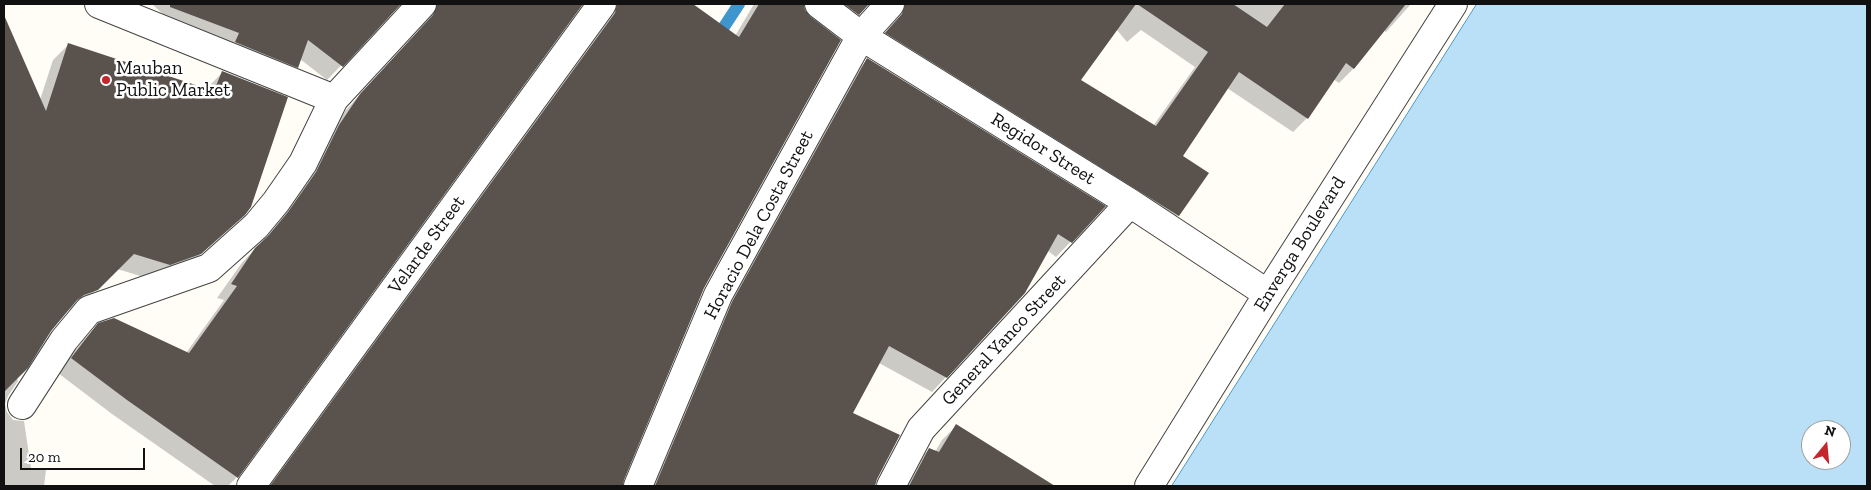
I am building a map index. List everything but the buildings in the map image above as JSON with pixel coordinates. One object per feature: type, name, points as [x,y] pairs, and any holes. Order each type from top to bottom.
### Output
[{"type":"street","points":[[22,405],[64,340],[89,310],[209,268],[256,226],[276,202],[303,163],[334,99],[422,4]]},
{"type":"street","name":"Velarde Street","points":[[251,486],[602,4]]},
{"type":"street","name":"Regidor Street","points":[[819,4],[861,36],[1130,202],[1268,294]]},
{"type":"street","name":"Horacio Dela Costa Street","points":[[638,486],[718,295],[861,36],[890,4]]},
{"type":"street","name":"Enverga Boulevard","points":[[1149,486],[1268,294],[1453,4]]},
{"type":"street","points":[[105,5],[334,99]]},
{"type":"street","name":"General Yanco Street","points":[[891,486],[921,429],[1130,202]]},
{"type":"water","points":[[1477,4],[1867,4],[1867,486],[1172,486]]},
{"type":"waterway","points":[[716,39],[739,4]]},
{"type":"place","name":"Mauban Public Market","points":[[106,80]]}]
